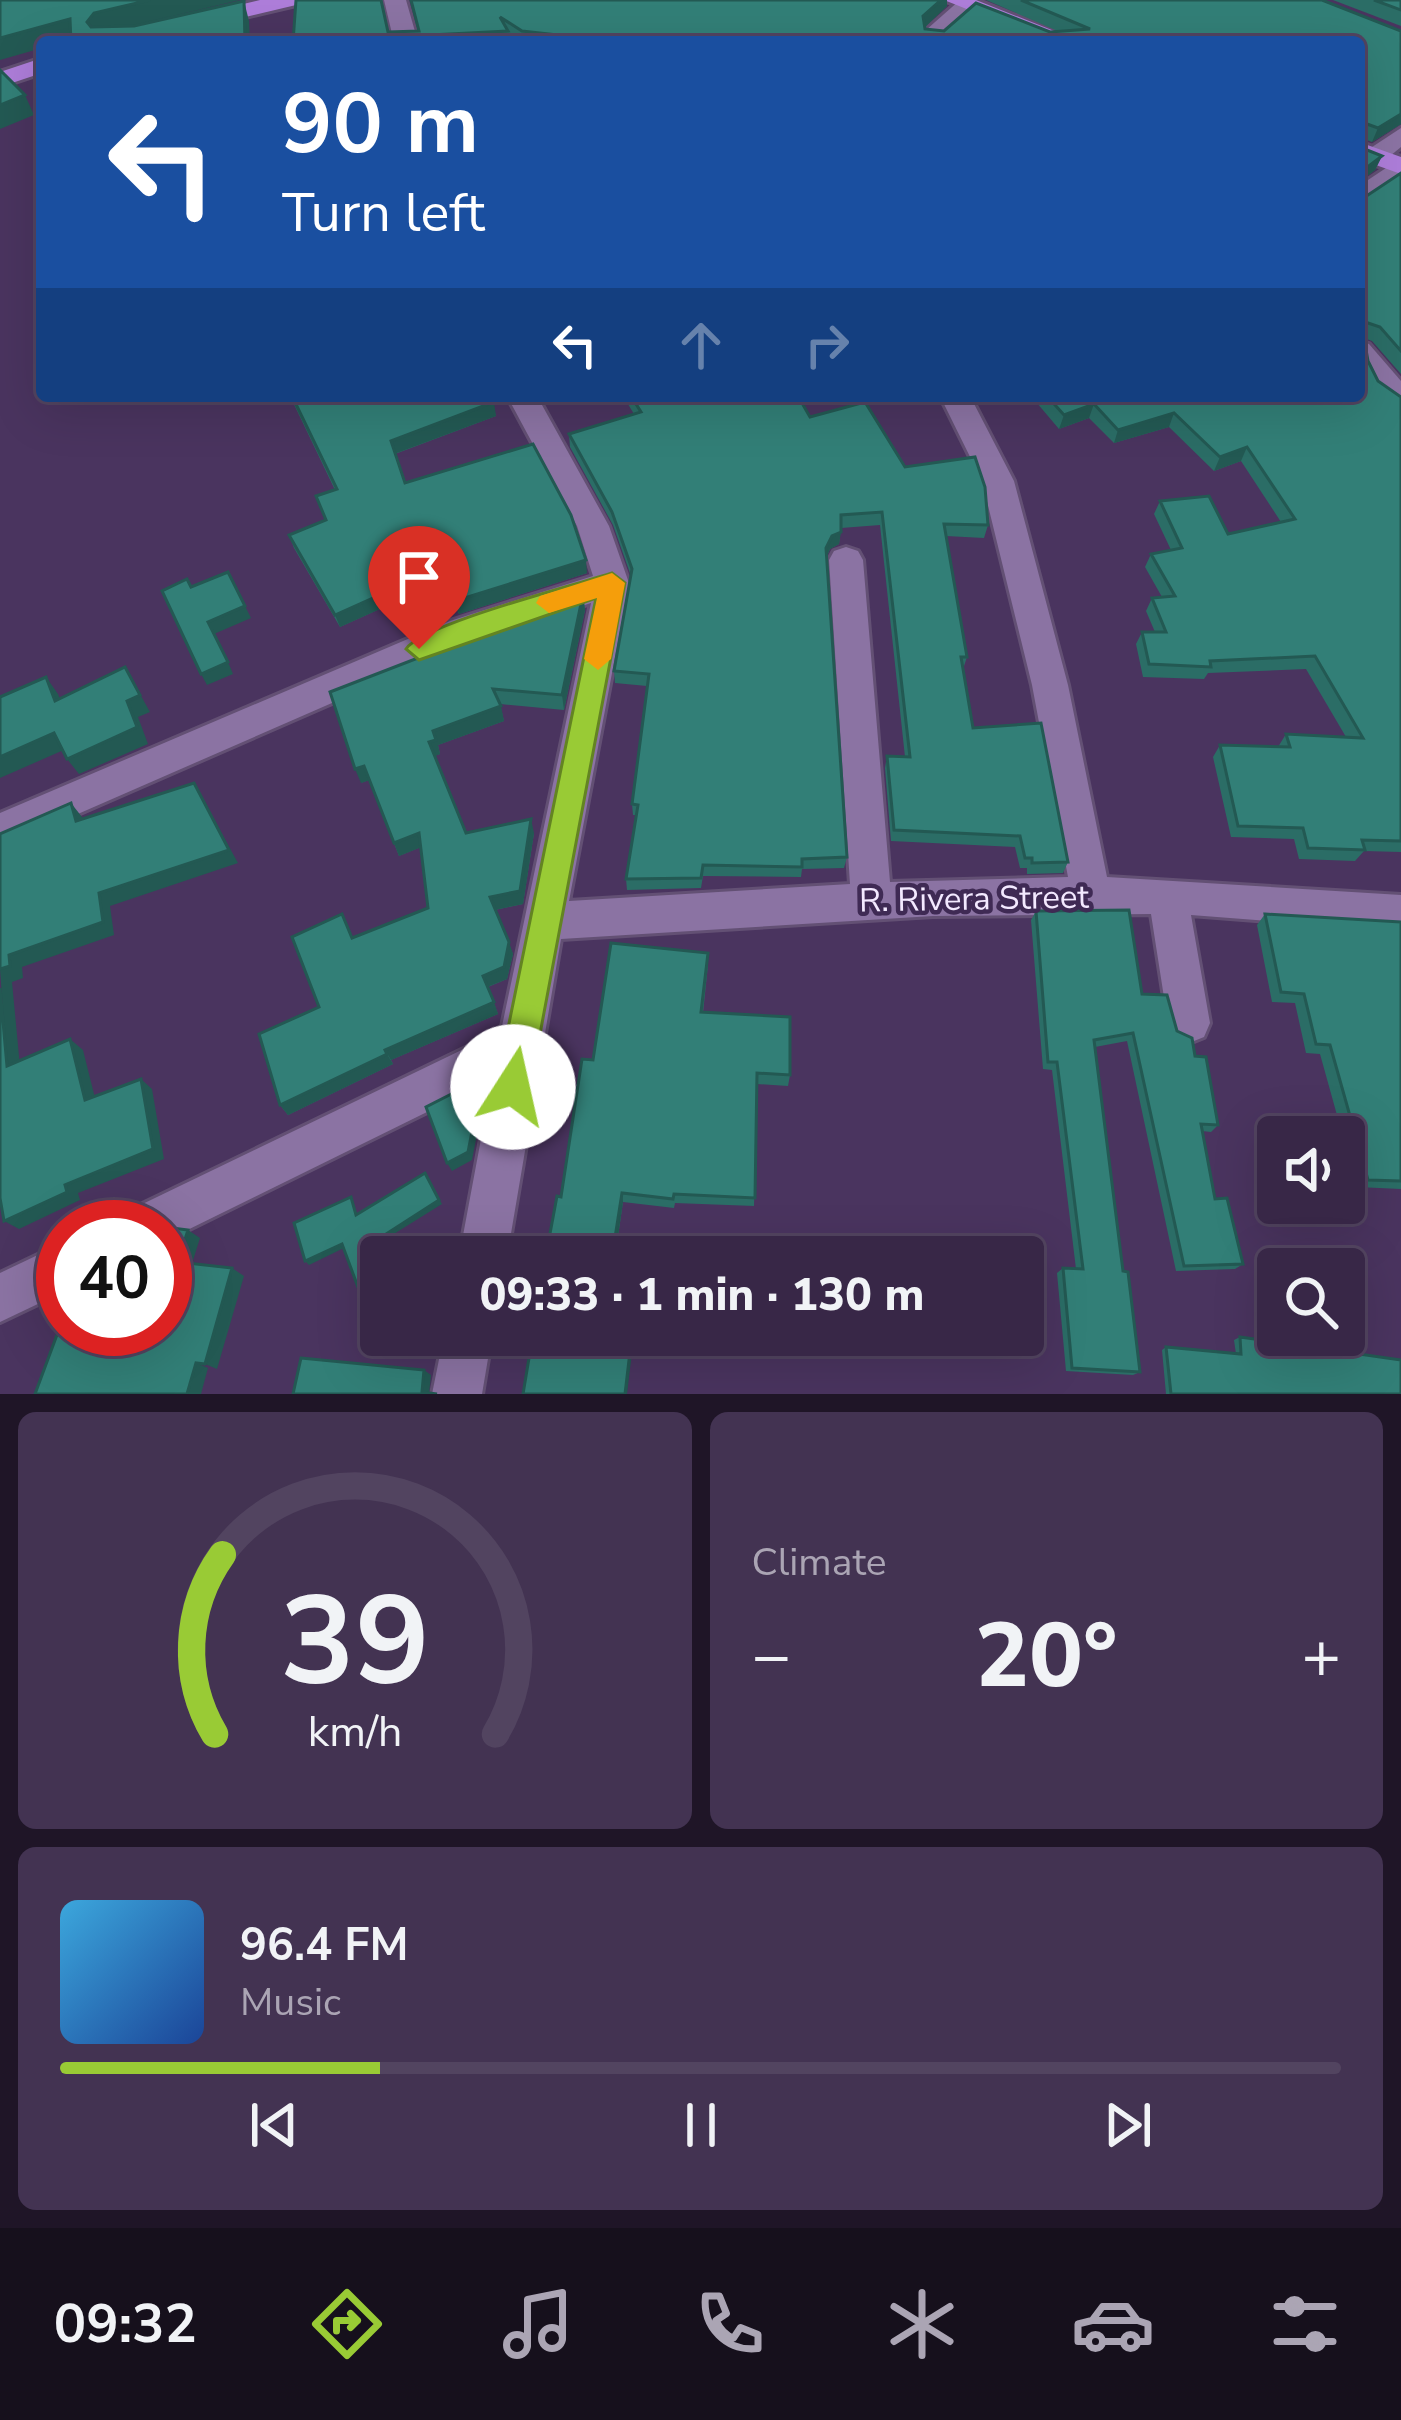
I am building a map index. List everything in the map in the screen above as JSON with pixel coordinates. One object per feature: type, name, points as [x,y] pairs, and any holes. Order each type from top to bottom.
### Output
[{"type":"main road","points":[[135,36],[288,0]]},
{"type":"main road","points":[[962,2],[1054,36]]},
{"type":"main road","points":[[0,80],[36,67]]},
{"type":"main road","points":[[1367,153],[1401,166]]},
{"type":"street","points":[[394,0],[404,36]]},
{"type":"street","points":[[934,34],[962,2]]},
{"type":"street","points":[[1367,153],[1401,135]]},
{"type":"street","points":[[1365,194],[1401,166]]},
{"type":"street","points":[[1365,358],[1401,401]]},
{"type":"street","points":[[487,1236],[612,583],[593,526],[525,402]]},
{"type":"street","points":[[958,402],[998,481],[1050,686],[1091,896]]},
{"type":"street","points":[[846,560],[871,900]]},
{"type":"street","points":[[0,832],[461,631],[612,583]]},
{"type":"street","name":"R. Rivera Street","points":[[547,921],[871,900],[1091,896],[1168,896],[1401,913]]},
{"type":"street","points":[[1168,896],[1189,1023]]},
{"type":"street","points":[[192,1204],[520,1044]]},
{"type":"street","points":[[0,1298],[36,1280]]},
{"type":"street","points":[[457,1394],[464,1356]]},
{"type":"building","points":[[0,0],[150,0],[94,13],[87,22],[91,27],[134,26],[244,1],[245,36],[71,36],[70,19],[0,38]]},
{"type":"building","points":[[296,0],[381,0],[388,32],[419,31],[411,0],[941,0],[923,16],[925,29],[944,31],[976,3],[1050,32],[1090,29],[1021,0],[1322,0],[1401,31],[1401,114],[1378,128],[1365,125],[1365,36],[567,36],[522,31],[500,17],[508,31],[293,36]]},
{"type":"building","points":[[1374,0],[1401,0],[1401,10]]},
{"type":"building","points":[[0,70],[25,95],[0,105]]},
{"type":"building","points":[[1365,149],[1382,156],[1365,169]]},
{"type":"building","points":[[1401,173],[1401,351],[1380,327],[1365,325],[1365,197]]},
{"type":"building","points":[[1365,344],[1378,381],[1401,397],[1401,841],[1362,840],[1365,850],[1308,848],[1303,828],[1238,826],[1220,745],[1290,747],[1286,734],[1363,738],[1315,656],[1210,661],[1211,667],[1149,664],[1142,632],[1166,632],[1152,598],[1175,596],[1151,554],[1182,548],[1160,501],[1209,496],[1228,534],[1295,519],[1247,447],[1220,457],[1174,413],[1118,430],[1094,404],[1064,415],[1052,402],[1365,402]]},
{"type":"building","points":[[295,402],[494,402],[391,441],[405,483],[533,444],[571,515],[586,560],[455,601],[440,568],[335,615],[289,535],[326,520],[316,496],[337,489]]},
{"type":"building","points":[[635,402],[801,402],[810,417],[865,402],[905,467],[975,457],[985,487],[988,525],[944,524],[967,657],[961,657],[973,728],[1041,723],[1068,862],[1032,863],[1032,858],[1025,858],[1020,836],[894,830],[887,756],[910,757],[882,512],[841,515],[841,532],[832,536],[826,548],[847,857],[802,859],[802,867],[703,865],[701,878],[626,879],[638,805],[632,804],[649,674],[614,671],[632,569],[612,512],[569,434],[641,412]]},
{"type":"building","points":[[228,572],[245,606],[208,622],[228,662],[201,674],[162,591],[187,579],[191,587]]},
{"type":"building","points":[[583,594],[562,695],[493,689],[501,706],[433,731],[436,740],[429,742],[466,833],[531,819],[520,891],[490,897],[509,942],[504,967],[483,976],[494,1002],[385,1050],[387,1054],[280,1105],[259,1034],[319,1007],[292,937],[342,914],[352,938],[428,908],[419,833],[394,843],[364,766],[355,769],[330,692]]},
{"type":"building","points":[[125,667],[140,695],[127,701],[137,727],[67,759],[54,733],[0,757],[0,697],[46,677],[55,701]]},
{"type":"building","points":[[194,783],[229,850],[99,893],[103,922],[9,955],[10,966],[0,969],[0,834],[71,803],[76,821]]},
{"type":"building","points":[[1129,910],[1142,994],[1167,995],[1177,1031],[1192,1038],[1195,1056],[1206,1057],[1218,1125],[1201,1124],[1215,1199],[1227,1198],[1243,1264],[1184,1266],[1133,1033],[1094,1040],[1140,1372],[1072,1368],[1063,1268],[1083,1269],[1057,1062],[1048,1062],[1036,911]]},
{"type":"building","points":[[1265,914],[1401,922],[1401,1181],[1368,1180],[1365,1116],[1350,1116],[1330,1045],[1316,1044],[1304,994],[1281,992]]},
{"type":"building","points":[[611,943],[708,953],[701,1012],[790,1017],[790,1075],[757,1073],[755,1198],[674,1194],[673,1199],[622,1193],[615,1236],[550,1236],[557,1196],[561,1197],[582,1059],[593,1060]]},
{"type":"building","points":[[0,988],[7,1066],[70,1039],[85,1100],[141,1079],[153,1149],[65,1185],[67,1192],[36,1200],[36,1206],[4,1221],[0,1198]]},
{"type":"building","points":[[471,1084],[478,1101],[468,1152],[447,1163],[426,1107]]},
{"type":"building","points":[[425,1173],[439,1200],[387,1236],[360,1236],[360,1293],[342,1244],[305,1261],[294,1223],[351,1197],[356,1215]]},
{"type":"building","points":[[192,1264],[232,1268],[205,1364],[196,1363],[187,1394],[35,1394],[49,1356],[192,1356]]},
{"type":"building","points":[[1240,1337],[1257,1339],[1257,1356],[1365,1355],[1401,1360],[1401,1394],[1171,1394],[1166,1347],[1241,1354]]},
{"type":"building","points":[[529,1356],[630,1356],[625,1394],[523,1394]]},
{"type":"building","points":[[301,1358],[424,1370],[422,1392],[437,1394],[293,1394]]},
{"type":"slow traffic","points":[[549,603],[612,583],[598,659]]},
{"type":"route","points":[[419,649],[612,583],[513,1087]]}]
